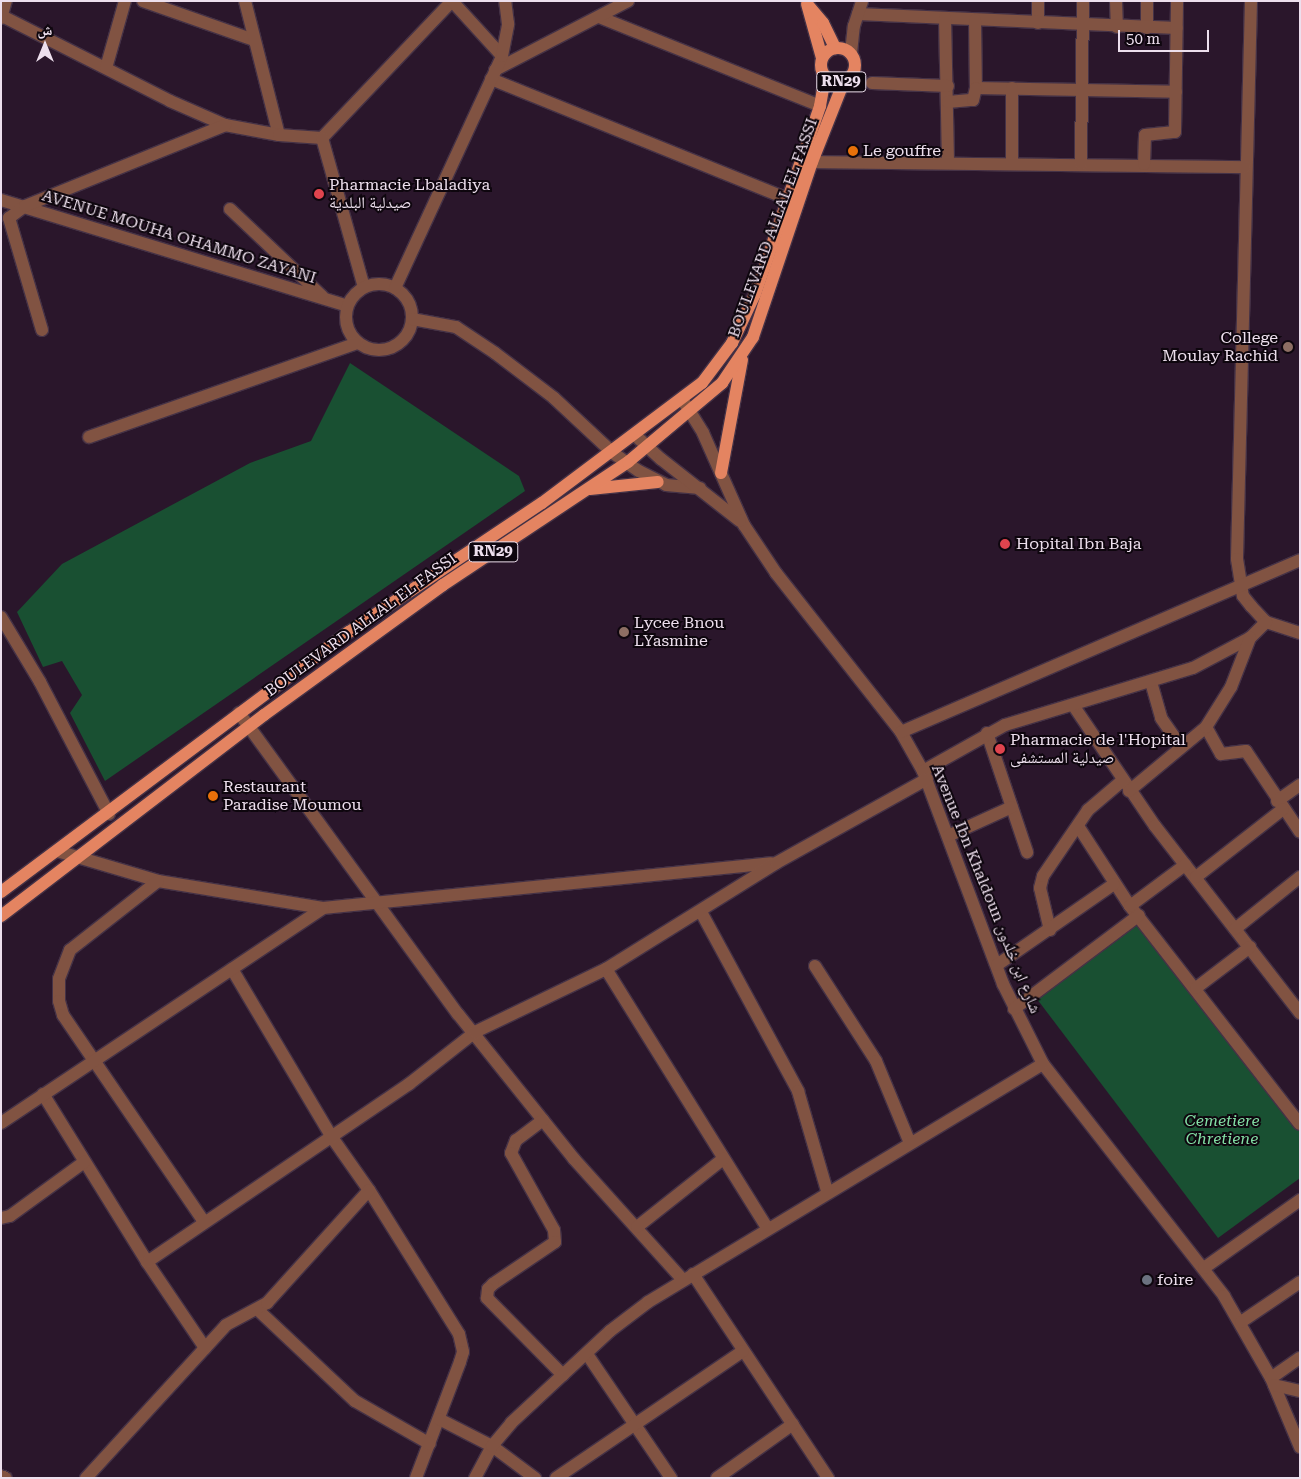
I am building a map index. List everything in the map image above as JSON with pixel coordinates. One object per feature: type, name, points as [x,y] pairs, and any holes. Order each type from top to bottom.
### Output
[{"type":"main road","name":"RN29","points":[[806,2],[856,66],[852,75],[844,81],[825,77],[821,68],[822,58],[806,2]]},
{"type":"main road","name":"RN29","points":[[822,58],[842,49]]},
{"type":"main road","name":"BOULEVARD ALLAL EL FASSI","points":[[1,892],[109,814],[239,713],[349,632],[613,453],[702,383],[732,343],[755,294],[786,198],[820,106],[825,77]]},
{"type":"main road","name":"BOULEVARD ALLAL EL FASSI","points":[[1,916],[79,858],[249,725],[443,585],[647,448],[691,412],[722,383],[743,355],[753,337],[812,162],[844,81]]},
{"type":"main road","points":[[721,473],[743,355]]},
{"type":"main road","points":[[588,489],[658,482]]},
{"type":"street","points":[[6,1],[2,17],[170,101],[225,125],[279,135],[322,138]]},
{"type":"street","points":[[106,68],[125,1]]},
{"type":"street","points":[[143,1],[254,40]]},
{"type":"street","points":[[245,1],[279,135]]},
{"type":"street","points":[[322,138],[452,1],[502,56]]},
{"type":"street","points":[[395,288],[502,56],[508,24],[505,1]]},
{"type":"street","points":[[493,75],[628,1]]},
{"type":"street","points":[[842,49],[856,20],[862,1]]},
{"type":"street","points":[[1038,1],[1038,23]]},
{"type":"street","points":[[1081,164],[1083,1]]},
{"type":"street","points":[[1116,1],[1117,27]]},
{"type":"street","points":[[1147,1],[1147,28]]},
{"type":"street","points":[[1144,164],[1143,136],[1175,132],[1176,1]]},
{"type":"street","points":[[1251,1],[1245,167],[1237,559],[1240,584],[1244,596],[1266,622],[1300,634]]},
{"type":"street","points":[[599,18],[820,106]]},
{"type":"street","points":[[856,20],[945,18],[1117,27],[1176,28]]},
{"type":"street","points":[[945,18],[948,86],[948,162]]},
{"type":"street","points":[[948,102],[974,99],[976,88],[975,20]]},
{"type":"street","points":[[493,75],[786,198]]},
{"type":"street","points":[[872,83],[948,86]]},
{"type":"street","points":[[976,88],[1176,92]]},
{"type":"street","points":[[1012,88],[1012,163]]},
{"type":"street","points":[[42,330],[8,218],[25,206],[225,125]]},
{"type":"street","points":[[322,138],[364,287]]},
{"type":"street","points":[[812,162],[1144,164],[1245,167]]},
{"type":"street","name":"AVENUE MOUHA OHAMMO ZAYANI","points":[[1,200],[25,206],[154,250],[347,306]]},
{"type":"street","points":[[230,209],[324,298]]},
{"type":"street","points":[[378,284],[395,288],[408,301],[412,319],[404,339],[396,346],[375,351],[357,343],[346,326],[347,306],[364,287],[378,284]]},
{"type":"street","points":[[412,319],[456,327],[495,353],[554,398],[613,453],[658,482],[700,488]]},
{"type":"street","points":[[90,438],[357,343]]},
{"type":"street","points":[[682,399],[691,412],[744,525]]},
{"type":"street","points":[[636,436],[647,448],[700,488],[744,525]]},
{"type":"street","name":"Avenue Ibn Khaldoun شارع ابن خلدون","points":[[744,525],[776,573],[901,732],[925,775],[1014,1009],[1043,1064],[1135,1185],[1204,1268],[1242,1322],[1273,1381],[1300,1447]]},
{"type":"street","points":[[901,732],[1240,584],[1300,560]]},
{"type":"street","points":[[1,617],[40,682],[109,814]]},
{"type":"street","points":[[147,1262],[409,1084],[475,1032],[606,968],[701,912],[776,863],[925,775],[987,733],[1192,668],[1250,638],[1266,622]]},
{"type":"street","points":[[1050,930],[1041,880],[1093,804],[1126,786],[1206,727],[1231,687],[1250,638]]},
{"type":"street","points":[[1151,682],[1161,718],[1181,747]]},
{"type":"street","points":[[1073,705],[1126,786],[1300,1012]]},
{"type":"street","points":[[239,713],[375,902],[543,1120],[636,1227],[688,1277],[744,1351],[828,1478]]},
{"type":"street","points":[[1206,727],[1221,754],[1246,751],[1280,805],[1300,832]]},
{"type":"street","points":[[987,733],[1027,852]]},
{"type":"street","points":[[1196,877],[1300,786]]},
{"type":"street","points":[[948,836],[1012,806]]},
{"type":"street","points":[[1078,826],[1130,906],[1196,988],[1300,1124]]},
{"type":"street","points":[[57,851],[158,881],[323,908],[776,863]]},
{"type":"street","points":[[1130,906],[1185,865]]},
{"type":"street","points":[[1235,928],[1300,877]]},
{"type":"street","points":[[158,881],[70,950],[63,962],[59,986],[63,1015],[204,1222]]},
{"type":"street","points":[[997,966],[1114,884]]},
{"type":"street","points":[[1,1123],[323,908]]},
{"type":"street","points":[[701,912],[798,1091],[828,1191]]},
{"type":"street","points":[[1014,1009],[1139,915]]},
{"type":"street","points":[[1196,988],[1250,947]]},
{"type":"street","points":[[815,966],[876,1062],[910,1143]]},
{"type":"street","points":[[232,968],[331,1136],[369,1190],[462,1343],[460,1362],[416,1478]]},
{"type":"street","points":[[606,968],[768,1229]]},
{"type":"street","points":[[475,1478],[492,1446],[563,1375],[628,1317],[688,1277],[828,1191],[1043,1064]]},
{"type":"street","points":[[43,1094],[147,1262],[205,1348]]},
{"type":"street","points":[[543,1120],[516,1140],[511,1153],[554,1230],[555,1242],[491,1286],[487,1298],[563,1375]]},
{"type":"street","points":[[636,1227],[723,1159]]},
{"type":"street","points":[[1,1218],[10,1216],[84,1162]]},
{"type":"street","points":[[86,1478],[232,1320],[258,1310],[369,1190]]},
{"type":"street","points":[[1204,1268],[1300,1200]]},
{"type":"street","points":[[1242,1322],[1300,1282]]},
{"type":"street","points":[[258,1310],[355,1401],[430,1444]]},
{"type":"street","points":[[556,1478],[744,1351]]},
{"type":"street","points":[[587,1354],[636,1423],[671,1478]]},
{"type":"street","points":[[1273,1381],[1300,1358]]},
{"type":"street","points":[[1273,1381],[1300,1390]]},
{"type":"street","points":[[438,1419],[492,1446],[535,1478]]},
{"type":"street","points":[[718,1478],[793,1424]]},
{"type":"street","points":[[1,1476],[6,1478]]},
{"type":"green space","points":[[350,363],[519,476],[525,491],[105,781],[70,713],[82,695],[62,661],[43,667],[17,612],[62,564],[250,463],[311,441]]},
{"type":"green space","name":"Cemetiere Chretiene","points":[[1144,917],[1300,1121],[1300,1178],[1218,1238],[1037,999]]},
{"type":"place","name":"Le gouffre","points":[[853,151]]},
{"type":"place","name":"Pharmacie Lbaladiya صيدلية البلدية","points":[[319,194]]},
{"type":"place","name":"College Moulay Rachid","points":[[1288,347]]},
{"type":"place","name":"Hopital Ibn Baja","points":[[1005,544]]},
{"type":"place","name":"Lycee Bnou LYasmine","points":[[624,632]]},
{"type":"place","name":"Pharmacie de l'Hopital صيدلية المستشفى","points":[[1000,749]]},
{"type":"place","name":"Restaurant Paradise Moumou","points":[[213,796]]},
{"type":"place","name":"foire","points":[[1147,1280]]}]
